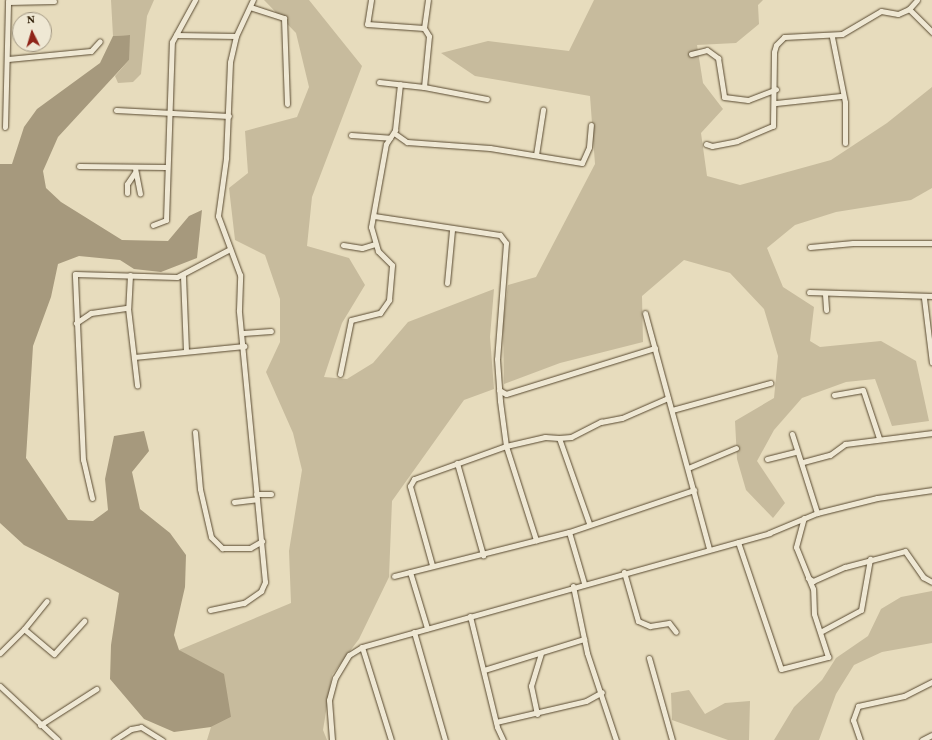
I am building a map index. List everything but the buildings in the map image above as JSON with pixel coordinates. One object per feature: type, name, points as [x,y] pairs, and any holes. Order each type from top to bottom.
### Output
[{"type":"street","points":[[153,224],[166,220],[166,167],[170,67],[176,35],[195,0]]},
{"type":"street","points":[[210,610],[244,603],[261,591],[265,570],[244,346],[240,275],[218,216],[229,116],[230,62],[236,36],[254,0]]},
{"type":"street","points":[[371,0],[367,24],[424,28]]},
{"type":"street","points":[[424,87],[429,36],[424,28],[428,0]]},
{"type":"street","points":[[706,144],[712,146],[737,141],[769,128],[775,121],[776,89],[774,52],[779,41],[791,36],[832,37],[881,12],[898,14],[909,9],[917,0]]},
{"type":"street","points":[[5,127],[8,59],[8,1],[54,1]]},
{"type":"street","points":[[250,7],[284,18],[287,104]]},
{"type":"street","points":[[909,9],[932,32]]},
{"type":"street","points":[[176,35],[236,36]]},
{"type":"street","points":[[832,37],[841,96],[845,102],[845,143]]},
{"type":"street","points":[[8,59],[91,52],[100,41]]},
{"type":"street","points":[[691,54],[707,50],[718,58],[720,91],[725,98],[758,98],[776,89]]},
{"type":"street","points":[[378,82],[424,87],[487,99]]},
{"type":"street","points":[[340,374],[351,320],[380,313],[389,300],[392,265],[374,244],[371,230],[386,144],[392,136],[400,84]]},
{"type":"street","points":[[776,103],[841,96]]},
{"type":"street","points":[[116,110],[229,116]]},
{"type":"street","points":[[536,155],[543,110]]},
{"type":"street","points":[[351,135],[392,136],[407,142],[536,155],[585,162],[591,125]]},
{"type":"street","points":[[79,166],[135,170],[166,167]]},
{"type":"street","points":[[127,194],[127,184],[135,170]]},
{"type":"street","points":[[135,170],[140,194]]},
{"type":"street","points":[[374,216],[452,230],[500,235],[506,243],[497,359],[499,390],[506,446],[536,540]]},
{"type":"street","points":[[447,283],[452,230]]},
{"type":"street","points":[[810,247],[853,243],[932,243]]},
{"type":"street","points":[[343,245],[362,248],[374,244]]},
{"type":"street","points":[[92,498],[83,460],[75,274],[130,275],[160,278],[183,276],[202,262],[230,249]]},
{"type":"street","points":[[130,275],[128,308],[137,385]]},
{"type":"street","points":[[183,276],[186,351]]},
{"type":"street","points":[[809,292],[825,294],[899,293],[924,298],[932,296]]},
{"type":"street","points":[[825,294],[826,310]]},
{"type":"street","points":[[924,298],[932,363]]},
{"type":"street","points":[[76,323],[91,313],[128,308]]},
{"type":"street","points":[[645,313],[709,548]]},
{"type":"street","points":[[243,332],[271,331]]},
{"type":"street","points":[[134,357],[244,346]]},
{"type":"street","points":[[499,390],[506,394],[655,348]]},
{"type":"street","points":[[672,410],[770,383]]},
{"type":"street","points":[[834,395],[863,390],[879,438]]},
{"type":"street","points":[[432,565],[410,486],[414,478],[506,446],[545,437],[571,437],[601,422],[622,418],[668,398]]},
{"type":"street","points":[[195,432],[200,489],[211,537],[222,548],[250,548],[262,541]]},
{"type":"street","points":[[803,462],[830,455],[844,444],[879,438],[890,440],[932,433]]},
{"type":"street","points":[[792,434],[796,452],[803,462],[817,513]]},
{"type":"street","points":[[559,438],[589,523]]},
{"type":"street","points":[[688,468],[736,448]]},
{"type":"street","points":[[767,459],[796,452]]},
{"type":"street","points":[[457,463],[484,554]]},
{"type":"street","points":[[394,576],[432,565],[484,554],[569,532],[589,523],[694,490]]},
{"type":"street","points":[[332,740],[329,700],[335,678],[349,654],[362,647],[573,586],[769,533],[817,513],[877,498],[932,490]]},
{"type":"street","points":[[234,502],[271,494]]},
{"type":"street","points":[[738,542],[781,669],[828,657],[822,631],[814,614],[812,589],[796,547],[804,518]]},
{"type":"street","points":[[569,532],[584,583]]},
{"type":"street","points":[[808,578],[813,581],[870,559],[905,551],[921,574],[932,582]]},
{"type":"street","points":[[822,631],[861,610],[870,559]]},
{"type":"street","points":[[410,572],[427,628]]},
{"type":"street","points":[[624,572],[638,622],[650,626],[669,623],[676,632]]},
{"type":"street","points":[[573,586],[584,639],[616,740]]},
{"type":"street","points":[[0,653],[24,629],[47,601]]},
{"type":"street","points":[[470,616],[496,722],[503,740]]},
{"type":"street","points":[[24,629],[54,654],[84,621]]},
{"type":"street","points":[[414,632],[445,740]]},
{"type":"street","points":[[484,670],[584,639]]},
{"type":"street","points":[[362,647],[391,740]]},
{"type":"street","points":[[537,714],[531,686],[541,653]]},
{"type":"street","points":[[649,658],[672,740]]},
{"type":"street","points":[[860,740],[853,720],[858,706],[904,696],[932,682]]},
{"type":"street","points":[[0,686],[40,725],[58,740]]},
{"type":"street","points":[[40,725],[96,689]]},
{"type":"street","points":[[496,722],[537,714],[586,701],[602,692]]},
{"type":"street","points":[[114,740],[131,729],[141,728],[162,740]]},
{"type":"street","points":[[922,740],[932,735]]},
{"type":"shaded area","points":[[111,0],[154,0],[147,16],[141,74],[133,82],[118,83],[115,76],[129,60],[129,35],[113,36]]},
{"type":"shaded area","points":[[264,0],[309,0],[362,66],[312,197],[307,246],[349,258],[365,285],[342,323],[324,377],[347,379],[373,363],[408,322],[494,289],[490,337],[494,389],[464,400],[392,501],[389,577],[359,639],[332,675],[323,730],[327,740],[207,740],[211,727],[231,717],[179,650],[291,603],[289,551],[302,470],[293,433],[266,372],[280,342],[280,299],[265,255],[235,240],[229,188],[248,173],[245,131],[297,117],[309,87],[296,33]]},
{"type":"shaded area","points":[[594,0],[763,0],[758,5],[759,24],[736,43],[697,45],[703,83],[723,109],[701,133],[707,176],[740,185],[831,160],[887,123],[932,87],[932,188],[911,200],[836,212],[795,225],[767,248],[783,287],[814,307],[810,341],[820,347],[881,341],[916,361],[929,421],[892,426],[875,379],[846,382],[802,398],[774,430],[757,461],[785,503],[773,518],[746,490],[737,459],[735,421],[774,398],[778,356],[764,309],[730,273],[684,260],[642,296],[643,342],[560,363],[504,384],[503,324],[508,285],[536,277],[595,164],[590,96],[475,76],[441,53],[488,41],[569,51]]},
{"type":"shaded area","points":[[130,35],[129,60],[58,137],[43,171],[46,188],[61,202],[122,240],[168,241],[189,216],[202,210],[197,258],[161,272],[134,269],[120,260],[79,256],[58,264],[51,297],[33,346],[26,458],[68,520],[93,521],[108,510],[105,479],[114,436],[144,431],[149,451],[132,472],[140,509],[170,533],[186,555],[185,587],[174,635],[179,650],[224,674],[231,717],[211,727],[174,732],[144,719],[110,679],[111,645],[119,593],[24,545],[0,523],[0,164],[12,164],[24,127],[37,109],[100,63],[113,36]]},
{"type":"shaded area","points":[[932,591],[932,643],[882,652],[854,665],[836,694],[819,740],[774,740],[794,707],[822,680],[836,658],[868,636],[881,609],[901,597]]},
{"type":"shaded area","points":[[689,690],[705,714],[725,703],[750,701],[749,740],[728,740],[672,720],[671,693]]}]
